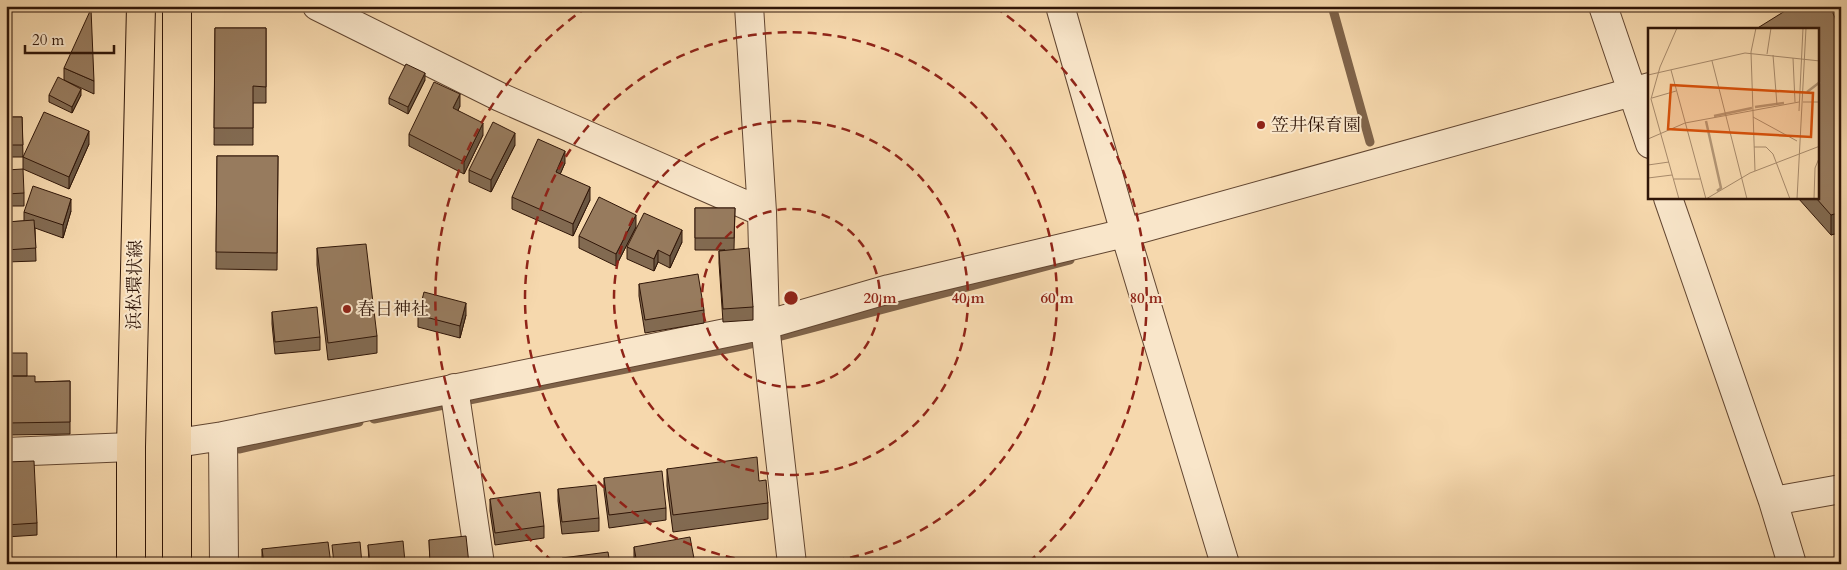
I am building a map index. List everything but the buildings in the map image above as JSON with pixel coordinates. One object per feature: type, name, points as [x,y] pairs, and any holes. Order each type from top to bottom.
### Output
[{"type":"main road","name":"浜松環状線","points":[[131,564],[131,447],[141,6]]},
{"type":"main road","points":[[176,6],[177,564]]},
{"type":"street","points":[[316,6],[500,97],[762,212]]},
{"type":"street","points":[[748,6],[762,212],[766,325],[792,564]]},
{"type":"street","points":[[1060,6],[1225,564]]},
{"type":"street","points":[[1603,6],[1641,90],[1648,132]]},
{"type":"street","points":[[177,443],[223,436],[766,325],[889,289],[1129,244],[1641,90]]},
{"type":"street","points":[[1668,199],[1792,564]]},
{"type":"street","points":[[454,389],[480,564]]},
{"type":"street","points":[[223,436],[224,564]]},
{"type":"street","points":[[6,452],[131,447]]},
{"type":"street","points":[[1772,501],[1841,489]]},
{"type":"waterway","points":[[1332,6],[1370,142]]},
{"type":"waterway","points":[[374,419],[747,345],[1070,260]]},
{"type":"waterway","points":[[239,449],[359,422]]},
{"type":"place","name":"笠井保育園","points":[[1261,125]]},
{"type":"place","name":"春日神社","points":[[347,309]]}]
